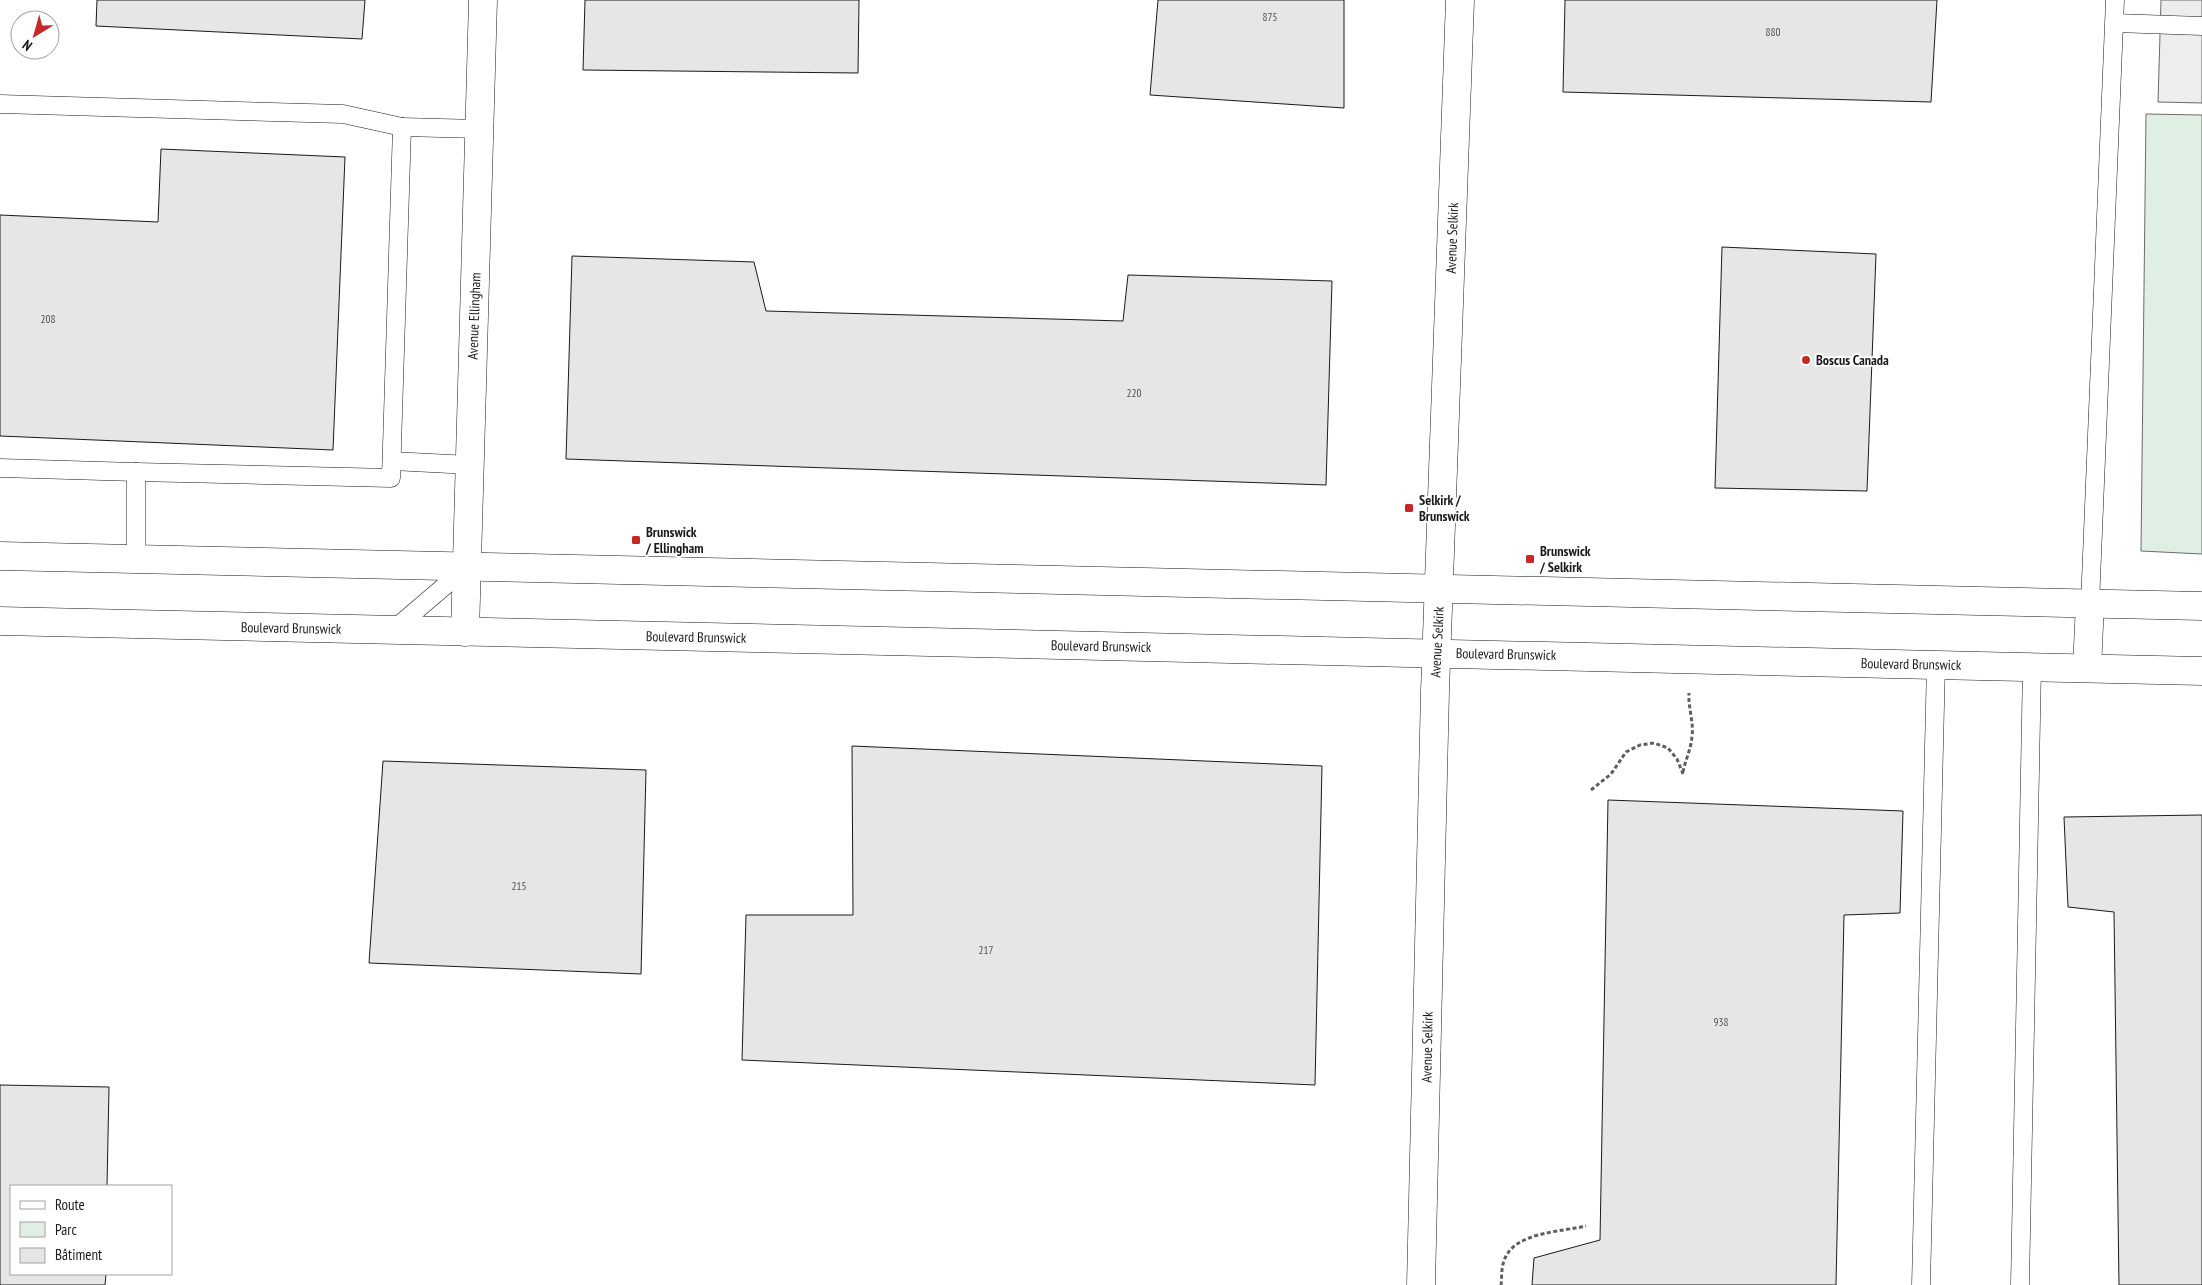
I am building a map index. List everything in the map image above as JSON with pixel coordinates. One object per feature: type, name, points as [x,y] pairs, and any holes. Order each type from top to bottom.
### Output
[{"type":"street","name":"Avenue Ellingham","points":[[465,632],[482,0]]},
{"type":"street","name":"Avenue Selkirk","points":[[1421,1285],[1437,653],[1460,0]]},
{"type":"street","points":[[0,556],[2202,606]]},
{"type":"street","points":[[2087,668],[2090,604]]},
{"type":"street","name":"Boulevard Brunswick","points":[[0,622],[2202,671]]},
{"type":"lane","points":[[2090,604],[2115,0]]},
{"type":"lane","points":[[2115,23],[2202,26]]},
{"type":"lane","points":[[0,104],[343,114],[402,127],[479,129]]},
{"type":"lane","points":[[0,468],[391,478],[402,127]]},
{"type":"lane","points":[[392,460],[470,465]]},
{"type":"lane","points":[[136,472],[136,560]]},
{"type":"lane","points":[[392,631],[467,567]]},
{"type":"lane","points":[[1921,1285],[1936,664]]},
{"type":"lane","points":[[2020,1285],[2032,667]]},
{"type":"path","points":[[1591,790],[1611,774],[1626,752],[1640,745],[1654,744],[1668,748],[1677,759],[1683,774],[1692,739],[1692,724],[1688,705],[1689,690]]},
{"type":"path","points":[[1501,1285],[1503,1262],[1511,1248],[1522,1240],[1586,1226]]},
{"type":"green space","points":[[2146,114],[2202,115],[2202,554],[2141,551]]},
{"type":"shaded area","points":[[2161,0],[2202,0],[2202,103],[2158,102]]},
{"type":"building","points":[[97,0],[365,0],[362,39],[96,26]]},
{"type":"building","points":[[585,0],[859,0],[858,73],[583,70]]},
{"type":"building","points":[[1158,0],[1344,0],[1344,108],[1150,95]]},
{"type":"building","points":[[1565,0],[1937,0],[1931,102],[1563,92]]},
{"type":"building","points":[[161,149],[345,157],[333,450],[0,436],[0,215],[158,222]]},
{"type":"building","points":[[1722,247],[1876,254],[1867,491],[1715,488]]},
{"type":"building","points":[[572,256],[754,262],[766,311],[1123,321],[1128,275],[1332,281],[1326,485],[566,459]]},
{"type":"building","points":[[852,746],[1322,766],[1315,1085],[742,1060],[746,915],[853,915]]},
{"type":"building","points":[[383,761],[646,770],[641,974],[369,963]]},
{"type":"building","points":[[1608,800],[1903,811],[1900,913],[1844,915],[1836,1285],[1532,1285],[1534,1258],[1600,1240]]},
{"type":"building","points":[[2202,815],[2202,1285],[2119,1285],[2114,912],[2068,907],[2064,817]]},
{"type":"building","points":[[0,1085],[109,1087],[107,1185],[10,1185],[10,1275],[106,1275],[105,1285],[0,1285]]},
{"type":"place","name":"Boscus Canada","points":[[1806,360]]},
{"type":"place","name":"Selkirk / Brunswick","points":[[1409,508]]},
{"type":"place","name":"Brunswick / Ellingham","points":[[636,540]]},
{"type":"place","name":"Brunswick / Selkirk","points":[[1530,559]]}]
